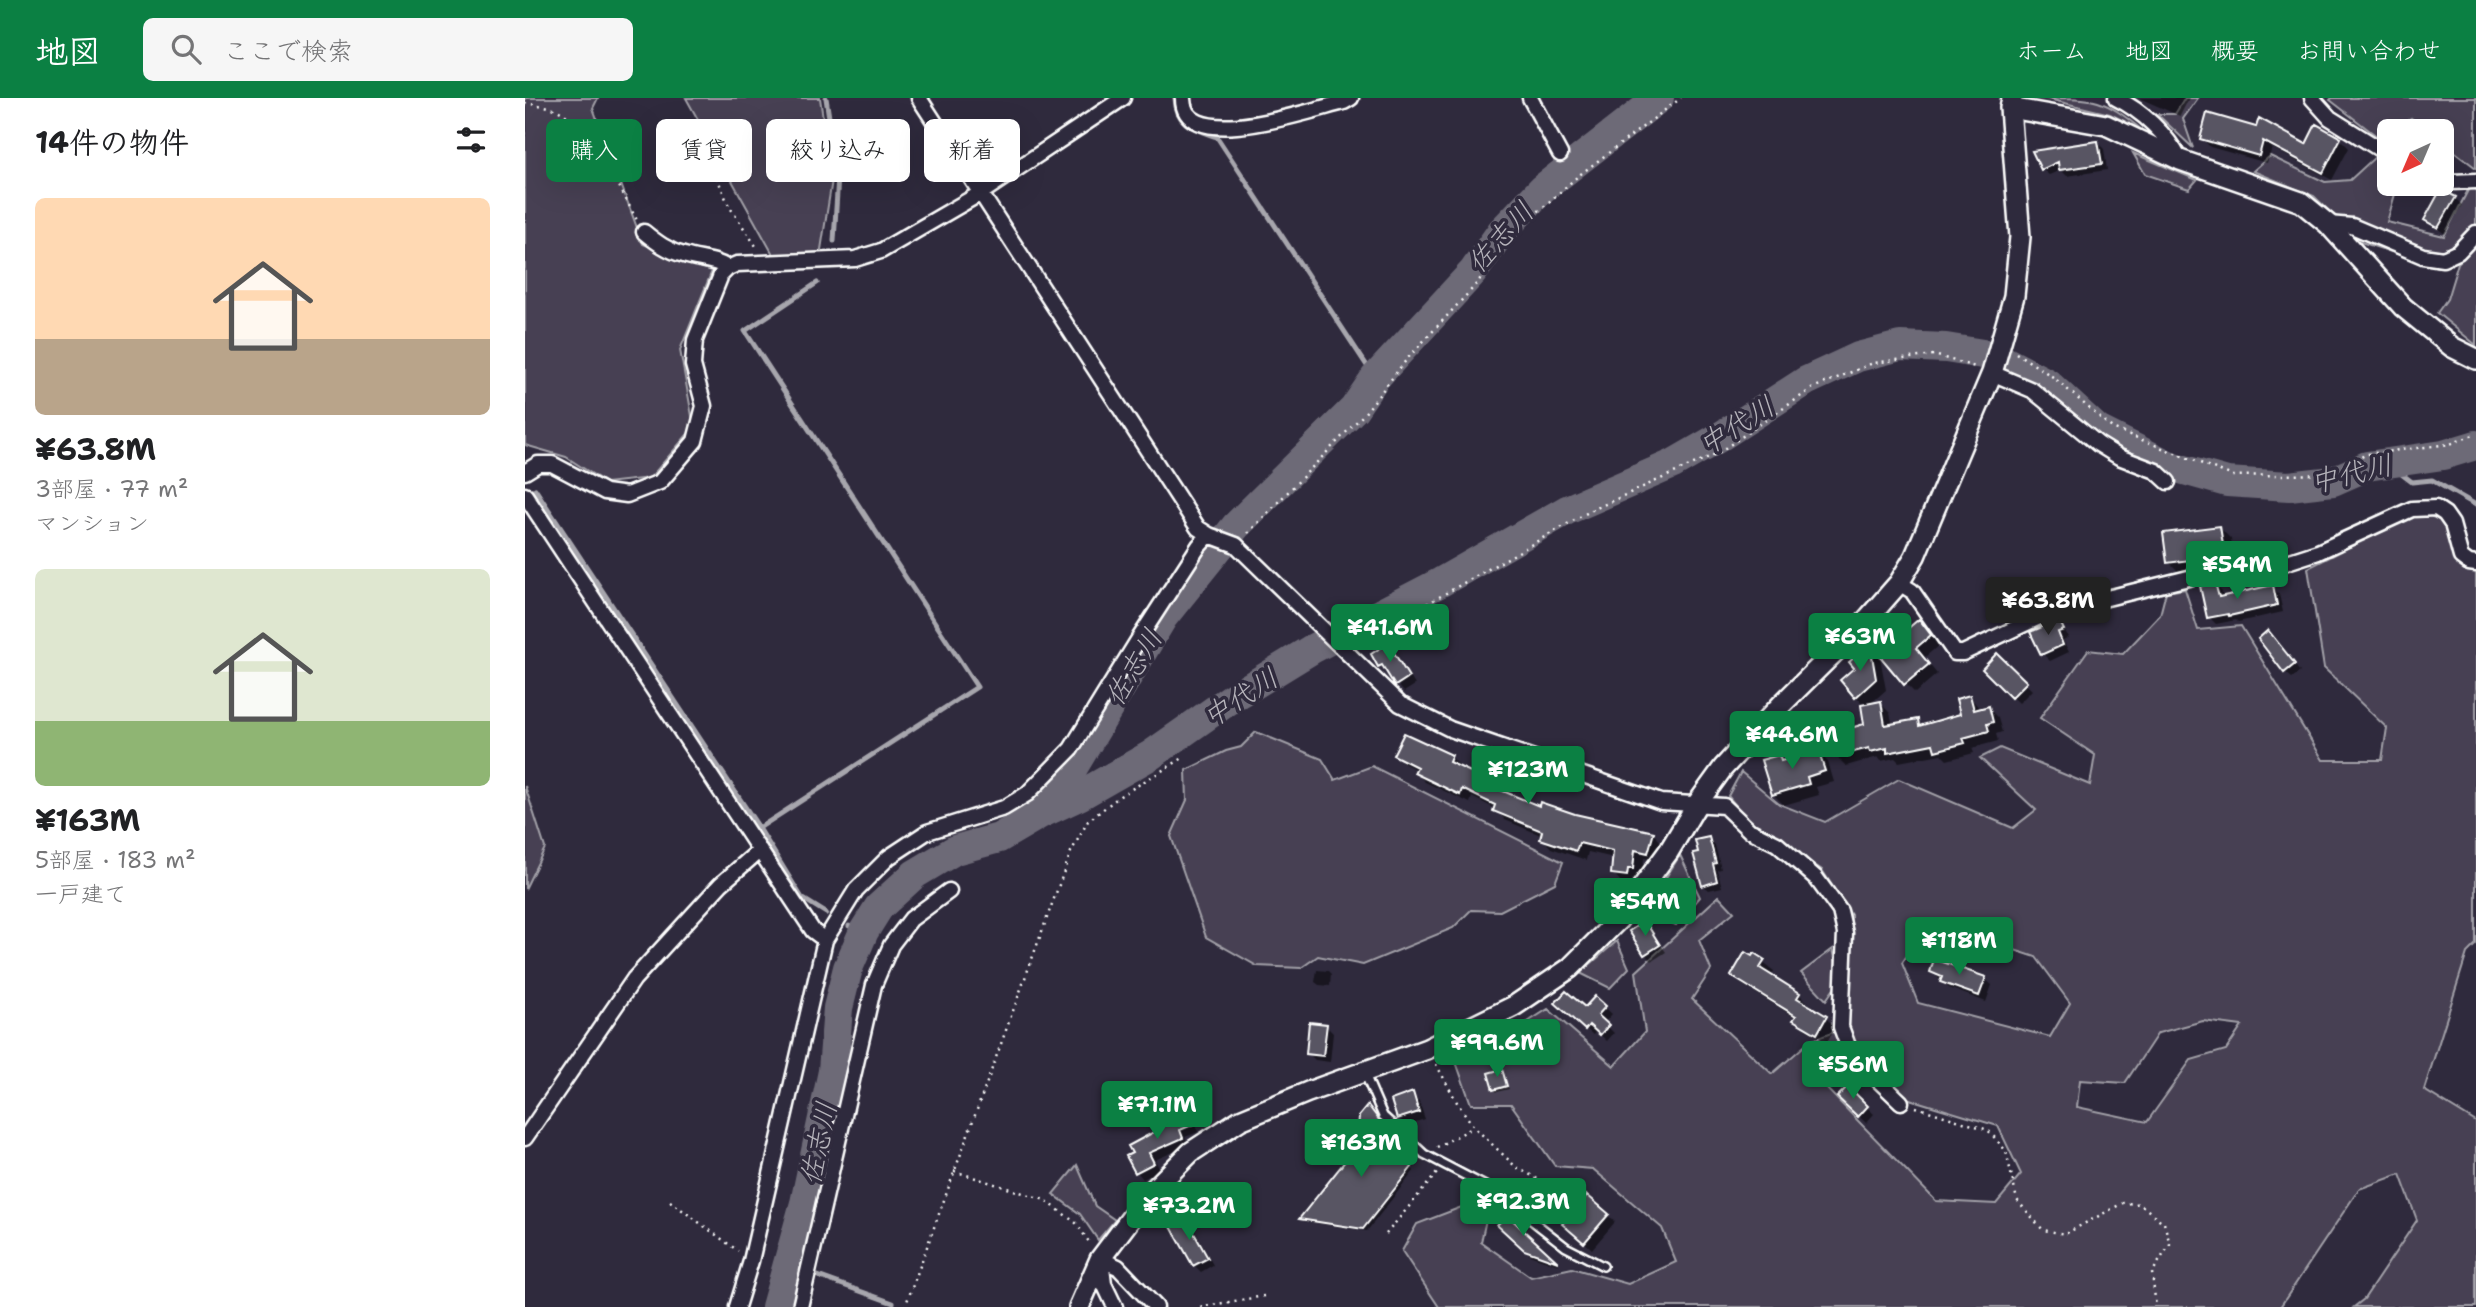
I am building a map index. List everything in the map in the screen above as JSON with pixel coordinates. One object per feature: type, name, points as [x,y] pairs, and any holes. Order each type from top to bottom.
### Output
[{"type":"street","points":[[919,98],[1198,528],[1236,545],[1400,704],[1450,729],[1661,802],[1724,806],[1749,830],[1777,844],[1816,878],[1840,911],[1845,933],[1841,1027],[1851,1054],[1901,1102]]},
{"type":"street","points":[[525,472],[538,464],[552,464],[604,492],[627,495],[660,482],[695,441],[704,406],[693,365],[695,340],[721,275],[728,268],[737,264],[855,260],[881,251],[981,193],[1123,98]]},
{"type":"street","points":[[1183,98],[1188,116],[1199,124],[1217,127],[1251,125],[1344,102],[1350,98]]},
{"type":"street","points":[[1530,98],[1560,154]]},
{"type":"street","points":[[2116,98],[2131,105],[2171,143],[2179,160]]},
{"type":"street","points":[[2312,98],[2330,118],[2377,147]]},
{"type":"street","points":[[1079,1307],[1100,1259],[1150,1193],[1191,1152],[1240,1120],[1427,1049],[1514,1006],[1570,968],[1618,920],[1669,851],[1696,804],[1740,750],[1863,624],[1899,583],[1915,556],[1992,373],[2014,296],[2020,237],[2011,103],[2106,124],[2179,160],[2301,202],[2328,224],[2403,307],[2452,347],[2476,359]]},
{"type":"street","points":[[2454,182],[2476,181]]},
{"type":"street","points":[[2328,224],[2351,226],[2423,256],[2443,259],[2458,252],[2476,233]]},
{"type":"street","points":[[644,232],[661,246],[684,256],[718,262],[728,268]]},
{"type":"street","points":[[1992,373],[2032,390],[2098,444],[2119,457],[2156,471],[2168,482]]},
{"type":"street","points":[[525,495],[813,930],[825,940]]},
{"type":"street","points":[[1899,583],[1912,592],[1955,653],[1963,653],[2050,612],[2217,570],[2287,562],[2412,509],[2436,508],[2445,513],[2452,524],[2461,557],[2476,564]]},
{"type":"street","points":[[737,1307],[751,1261],[825,940],[856,890],[889,857],[927,832],[1005,808],[1027,794],[1071,749],[1139,637],[1209,535]]},
{"type":"street","points":[[525,1138],[634,979],[721,884],[760,850]]},
{"type":"street","points":[[800,1307],[874,985],[891,945],[911,919],[949,891]]},
{"type":"street","points":[[1100,1259],[1104,1284],[1115,1307]]},
{"type":"street","points":[[1100,1259],[1118,1267],[1156,1307]]},
{"type":"lane","points":[[1363,1072],[1383,1116],[1424,1154],[1493,1190],[1566,1247],[1603,1266]]},
{"type":"path","points":[[1236,545],[1364,414],[1407,359],[1473,288],[1523,226],[1578,176],[1681,98]]},
{"type":"path","points":[[525,103],[553,108],[573,120],[589,137],[644,232]]},
{"type":"path","points":[[719,182],[729,205],[768,263]]},
{"type":"path","points":[[2002,344],[2053,377],[2112,428],[2233,475],[2329,474],[2367,454],[2449,444],[2476,434]]},
{"type":"path","points":[[1345,650],[1592,510],[1718,453],[1813,388],[1873,363],[1934,355],[1992,373]]},
{"type":"path","points":[[905,1307],[1071,852],[1088,821],[1120,796],[1183,758]]},
{"type":"path","points":[[1427,1049],[1474,1127],[1516,1167],[1543,1182],[1577,1186]]},
{"type":"path","points":[[1901,1102],[1988,1130],[2006,1152],[2017,1200],[2043,1230],[2065,1234],[2123,1203],[2140,1204],[2164,1223],[2170,1244],[2152,1273],[2156,1307]]},
{"type":"path","points":[[1424,1154],[1474,1127]]},
{"type":"path","points":[[1386,1234],[1444,1165]]},
{"type":"path","points":[[954,1171],[1045,1200],[1076,1223],[1100,1259]]},
{"type":"path","points":[[670,1201],[751,1261]]},
{"type":"path","points":[[1201,1307],[1264,1296]]},
{"type":"shaded area","points":[[525,98],[598,98],[593,108],[597,119],[546,119],[546,182],[620,182],[643,244],[712,271],[680,350],[694,427],[650,478],[606,483],[566,457],[525,445]]},
{"type":"shaded area","points":[[686,98],[820,98],[823,119],[766,119],[766,182],[832,182],[820,256],[774,256],[733,182],[752,182],[752,119],[698,119]]},
{"type":"shaded area","points":[[2044,98],[2076,98],[2098,102],[2118,111],[2142,130],[2110,114]]},
{"type":"shaded area","points":[[2185,98],[2198,98],[2183,119],[2193,148],[2157,114],[2175,114]]},
{"type":"shaded area","points":[[2476,98],[2476,168],[2454,151],[2454,119],[2377,119],[2377,136],[2330,100]]},
{"type":"shaded area","points":[[2133,153],[2197,180],[2189,189],[2145,174]]},
{"type":"shaded area","points":[[2270,156],[2325,182],[2350,180],[2375,157],[2377,196],[2394,196],[2387,222],[2444,236],[2476,175],[2476,226],[2437,267],[2361,242],[2314,196],[2253,171]]},
{"type":"shaded area","points":[[2476,245],[2476,345],[2437,313],[2447,299],[2458,263]]},
{"type":"shaded area","points":[[2420,511],[2447,524],[2458,565],[2476,570],[2476,944],[2467,953],[2424,1090],[2476,1122],[2476,1307],[2354,1307],[2364,1299],[2417,1220],[2400,1174],[2359,1189],[2280,1307],[1439,1307],[1402,1251],[1417,1224],[1475,1202],[1487,1215],[1481,1242],[1531,1277],[1572,1268],[1628,1284],[1676,1262],[1662,1228],[1593,1169],[1555,1166],[1511,1104],[1471,1104],[1456,1062],[1506,1036],[1548,1009],[1614,1066],[1645,1032],[1636,972],[1719,896],[1734,912],[1699,940],[1711,970],[1692,999],[1772,1074],[1810,1041],[1847,1027],[1851,915],[1822,870],[1748,820],[1728,796],[1741,772],[1779,804],[1825,822],[1899,779],[2013,828],[2036,810],[1980,758],[2000,748],[2090,785],[2095,755],[2040,718],[2088,650],[2123,654],[2160,615],[2166,592],[2185,589],[2198,630],[2241,626],[2323,760],[2382,760],[2387,728],[2324,668],[2308,568]],"holes":[[[1929,922],[2036,957],[2070,1003],[2050,1037],[1918,1003],[1902,963]],[[2203,1021],[2242,1026],[2226,1050],[2191,1060],[2147,1122],[2077,1107],[2080,1080],[2125,1083],[2158,1033]],[[1854,1049],[1903,1097],[1998,1126],[2021,1174],[1996,1204],[1936,1201],[1825,1087]]]},
{"type":"shaded area","points":[[1256,732],[1322,759],[1335,780],[1372,766],[1563,862],[1555,883],[1500,911],[1471,910],[1453,928],[1363,965],[1318,956],[1301,968],[1257,966],[1206,937],[1171,836],[1187,800],[1186,770],[1241,747]]},
{"type":"shaded area","points":[[525,786],[545,848],[525,889]]},
{"type":"shaded area","points":[[1680,855],[1700,897],[1676,925],[1645,911]]},
{"type":"shaded area","points":[[1617,941],[1629,968],[1610,988],[1580,973]]},
{"type":"shaded area","points":[[1833,949],[1840,980],[1826,1000],[1801,973]]},
{"type":"shaded area","points":[[1077,1165],[1095,1206],[1115,1220],[1098,1240],[1080,1214],[1053,1194]]},
{"type":"building","points":[[2207,113],[2256,127],[2259,118],[2306,144],[2316,124],[2341,138],[2323,173],[2263,141],[2259,156],[2200,139]]},
{"type":"building","points":[[2098,141],[2102,164],[2059,170],[2058,162],[2041,170],[2032,151]]},
{"type":"building","points":[[2437,196],[2456,197],[2438,228],[2424,220]]},
{"type":"building","points":[[2220,526],[2223,545],[2206,548],[2207,558],[2167,563],[2163,533]]},
{"type":"building","points":[[2215,583],[2219,597],[2273,585],[2277,605],[2207,618],[2200,586]]},
{"type":"building","points":[[1919,619],[1931,635],[1916,648],[1929,664],[1904,685],[1870,644],[1884,632],[1892,642]]},
{"type":"building","points":[[2059,620],[2064,630],[2058,632],[2063,645],[2041,655],[2030,632]]},
{"type":"building","points":[[2268,630],[2295,664],[2284,673],[2258,639]]},
{"type":"building","points":[[1388,643],[1409,677],[1395,686],[1382,665],[1378,667],[1371,654]]},
{"type":"building","points":[[1870,644],[1876,679],[1855,698],[1840,680],[1854,668],[1849,662]]},
{"type":"building","points":[[1997,653],[2027,682],[2011,698],[1982,669]]},
{"type":"building","points":[[1970,695],[1974,710],[1989,706],[1993,722],[1987,724],[1989,731],[1963,738],[1965,743],[1935,751],[1933,744],[1887,753],[1887,748],[1870,752],[1869,748],[1834,757],[1829,738],[1845,734],[1844,730],[1864,724],[1861,705],[1881,701],[1885,725],[1918,719],[1919,726],[1960,714],[1956,699]]},
{"type":"building","points":[[1404,733],[1452,755],[1449,762],[1488,780],[1499,756],[1511,760],[1498,789],[1539,806],[1540,802],[1575,814],[1654,832],[1648,853],[1635,850],[1633,869],[1628,869],[1627,876],[1611,874],[1613,851],[1579,843],[1576,851],[1540,839],[1542,831],[1493,811],[1495,805],[1462,789],[1460,795],[1414,773],[1417,767],[1393,755]]},
{"type":"building","points":[[1818,750],[1825,771],[1807,777],[1809,784],[1772,795],[1761,760],[1779,755],[1781,761]]},
{"type":"building","points":[[1709,837],[1716,863],[1713,864],[1717,881],[1702,886],[1693,853],[1698,852],[1695,840]]},
{"type":"building","points":[[1645,921],[1660,945],[1644,955],[1629,931]]},
{"type":"building","points":[[1745,952],[1752,956],[1754,953],[1765,960],[1760,968],[1800,993],[1797,998],[1827,1016],[1817,1034],[1793,1020],[1796,1016],[1731,976]]},
{"type":"building","points":[[1934,959],[1986,977],[1979,996],[1940,982],[1942,977],[1930,972]]},
{"type":"building","points":[[1566,991],[1585,1007],[1595,996],[1606,1006],[1598,1015],[1609,1025],[1600,1035],[1589,1025],[1585,1030],[1555,1003]]},
{"type":"building","points":[[1309,1022],[1327,1024],[1323,1056],[1306,1054]]},
{"type":"building","points":[[1502,1069],[1507,1086],[1493,1090],[1488,1073]]},
{"type":"building","points":[[1848,1086],[1868,1106],[1858,1117],[1837,1097]]},
{"type":"building","points":[[1413,1092],[1419,1112],[1397,1119],[1391,1100]]},
{"type":"building","points":[[1368,1105],[1412,1167],[1363,1229],[1299,1219],[1357,1146],[1359,1116]]},
{"type":"building","points":[[1187,1112],[1192,1125],[1180,1130],[1183,1138],[1149,1153],[1154,1163],[1135,1173],[1126,1156],[1132,1153],[1128,1146],[1156,1131],[1154,1126]]},
{"type":"building","points":[[1211,1191],[1218,1205],[1203,1213],[1196,1199]]},
{"type":"building","points":[[1587,1195],[1609,1214],[1584,1243],[1562,1224]]},
{"type":"building","points":[[1507,1215],[1558,1262],[1524,1250],[1497,1225]]},
{"type":"building","points":[[1185,1217],[1208,1258],[1193,1266],[1170,1225]]},
{"type":"waterway","points":[[826,98],[838,176],[834,241]]},
{"type":"waterway","points":[[1175,98],[1183,121],[1194,129],[1217,137],[1375,378]]},
{"type":"waterway","name":"佐志川","points":[[776,1307],[805,1203],[833,1071],[838,1008],[848,968],[864,931],[879,907],[915,874],[955,850],[999,838],[1038,815],[1063,784],[1163,617],[1236,526],[1354,409],[1375,378],[1473,272],[1501,232],[1542,189],[1659,98]]},
{"type":"waterway","points":[[817,283],[745,331],[977,687],[759,828],[802,898],[826,913]]},
{"type":"waterway","name":"中代川","points":[[1038,815],[1079,796],[1151,755],[1232,698],[1312,649],[1441,582],[1567,510],[1673,464],[1806,381],[1858,357],[1900,346],[1946,348],[1995,356],[2047,383],[2098,430],[2170,466],[2227,482],[2289,486],[2333,481],[2367,466],[2443,455],[2476,445]]},
{"type":"waterway","points":[[2387,463],[2412,482],[2432,480],[2476,505]]},
{"type":"waterway","points":[[535,489],[759,828]]},
{"type":"waterway","points":[[849,926],[864,931]]},
{"type":"waterway","points":[[786,1275],[798,1272]]},
{"type":"waterway","points":[[818,1276],[893,1303]]}]
